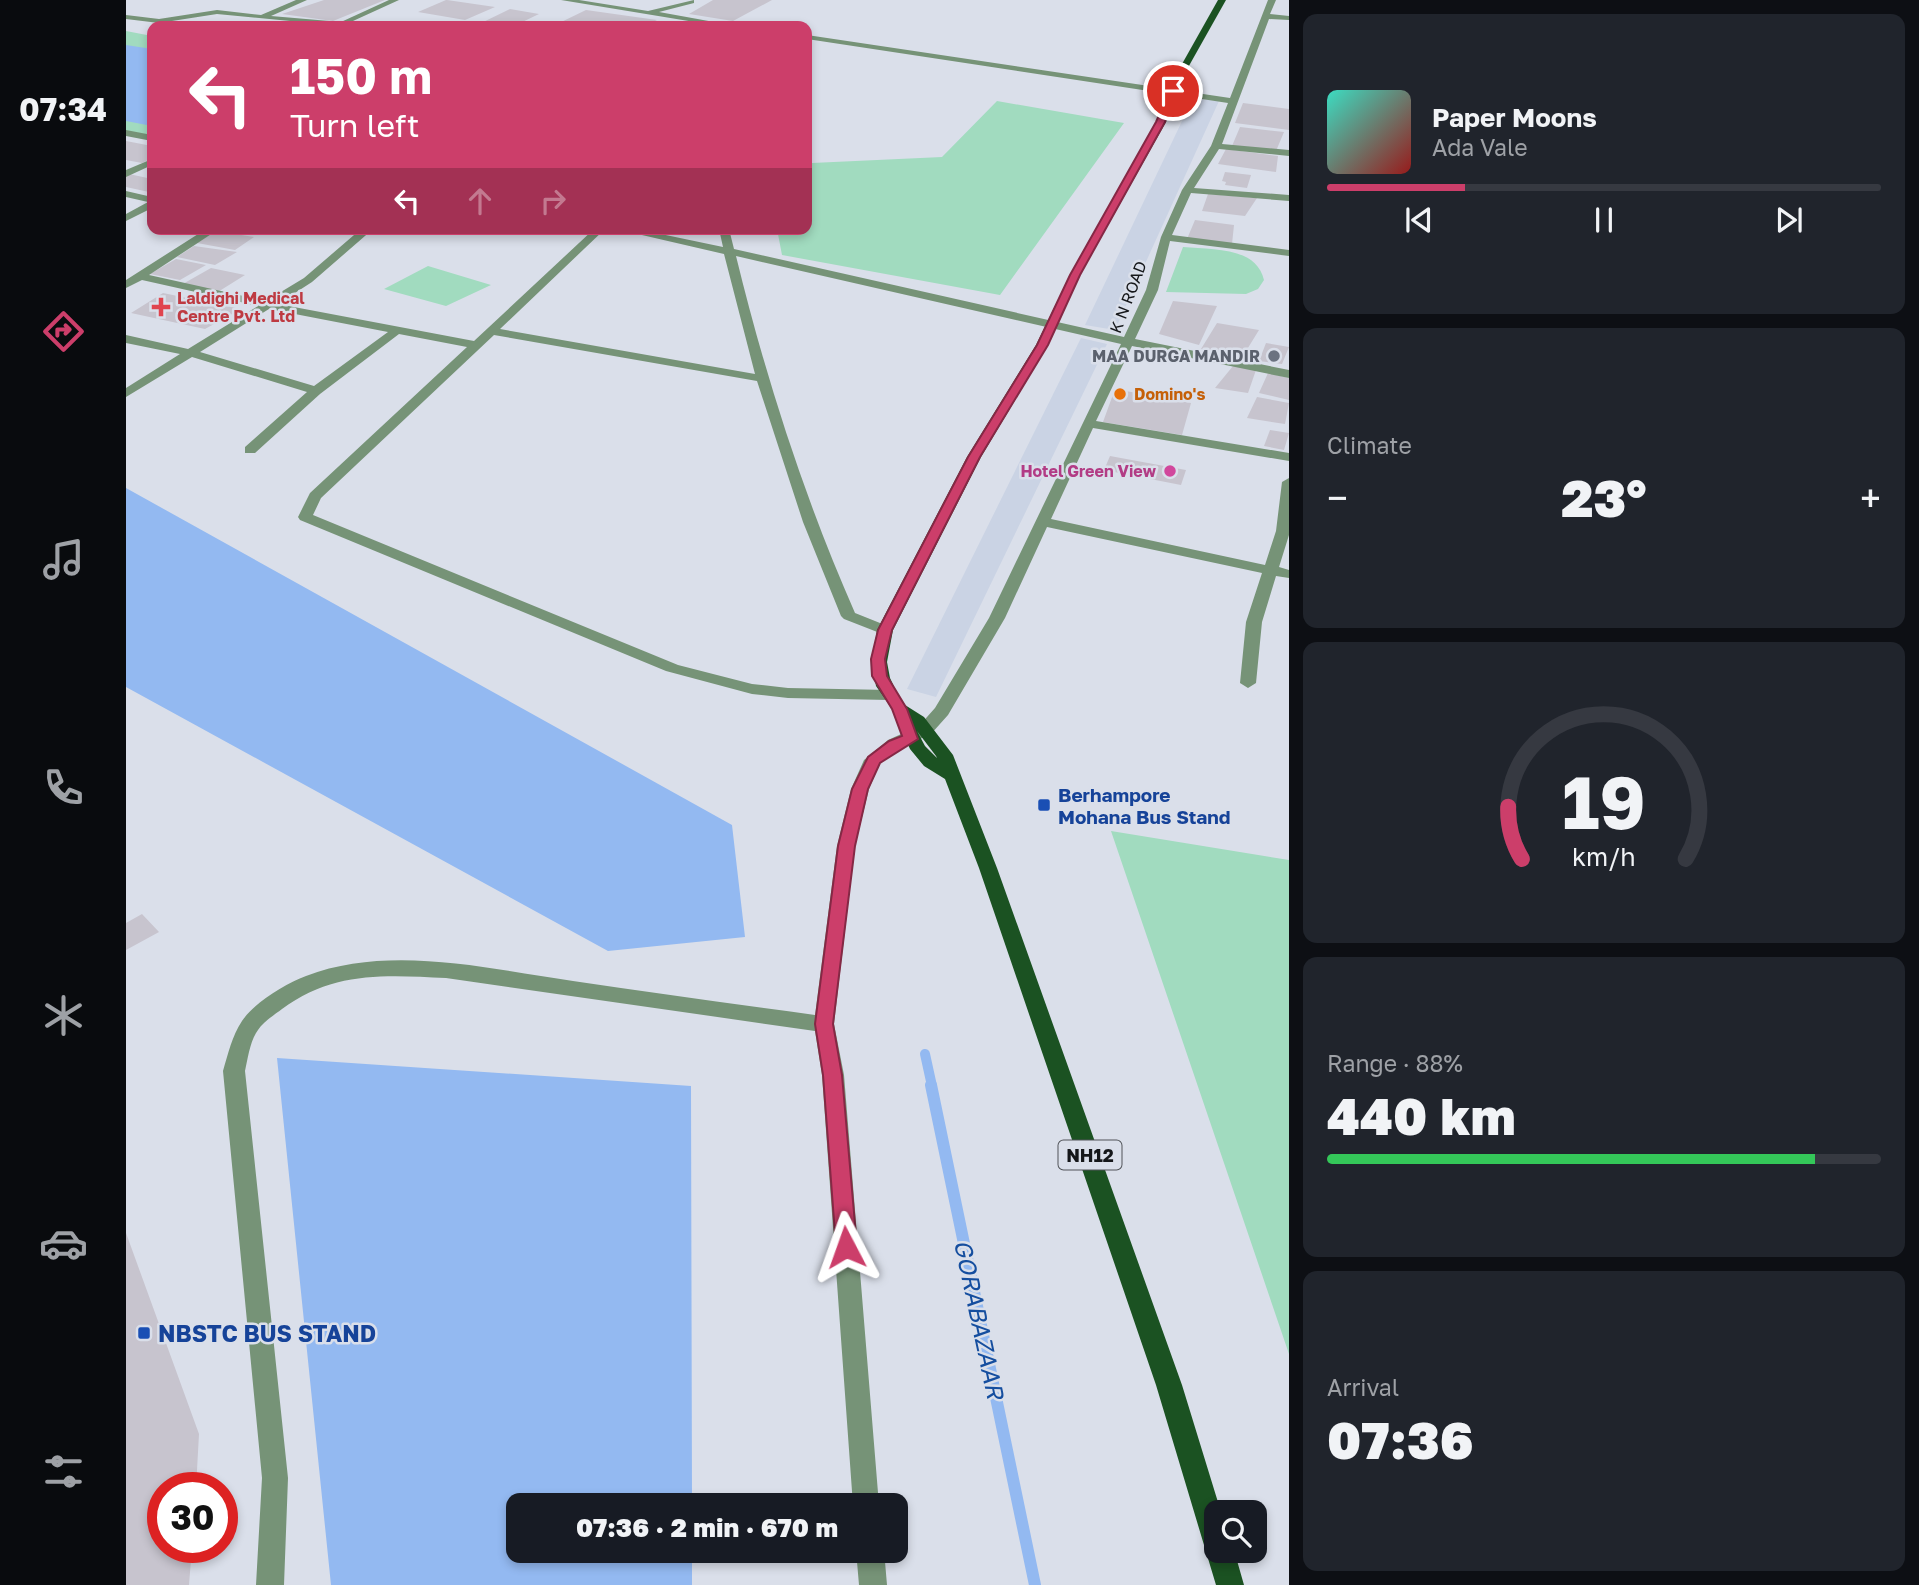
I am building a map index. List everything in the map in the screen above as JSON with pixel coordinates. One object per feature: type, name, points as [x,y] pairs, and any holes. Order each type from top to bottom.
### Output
[{"type":"main road","name":"NH12","points":[[1204,1500],[1169,1385],[988,868],[951,775],[927,761],[918,734],[880,676],[878,659],[885,630],[974,457],[1024,378],[1075,275],[1161,122],[1173,91],[1222,0]]},
{"type":"main road","points":[[1224,1563],[1230,1585]]},
{"type":"street","points":[[262,17],[303,0]]},
{"type":"street","points":[[349,21],[395,0]]},
{"type":"street","points":[[565,0],[676,21]]},
{"type":"street","points":[[645,14],[692,0]]},
{"type":"street","points":[[681,21],[692,0]]},
{"type":"street","name":"K N ROAD","points":[[918,734],[943,711],[997,618],[1152,290],[1166,237],[1187,190],[1216,146],[1272,0]]},
{"type":"street","points":[[126,17],[159,21],[206,12],[308,21]]},
{"type":"street","points":[[1266,16],[1289,18]]},
{"type":"street","points":[[812,38],[1234,101]]},
{"type":"street","points":[[126,133],[147,137]]},
{"type":"street","points":[[1216,146],[1289,153]]},
{"type":"street","points":[[126,174],[147,164]]},
{"type":"street","points":[[1187,190],[1289,198]]},
{"type":"street","points":[[126,194],[147,200]]},
{"type":"street","points":[[126,218],[147,205]]},
{"type":"street","points":[[131,281],[205,235]]},
{"type":"street","points":[[126,393],[308,280],[361,235]]},
{"type":"street","points":[[594,235],[315,496],[304,517],[672,668],[752,689],[895,702]]},
{"type":"street","points":[[652,235],[729,250],[1052,326],[1289,373]]},
{"type":"street","points":[[725,235],[764,379],[768,404],[824,561],[849,616],[885,630]]},
{"type":"street","points":[[1166,237],[1289,253]]},
{"type":"street","points":[[131,281],[267,304],[476,345]]},
{"type":"street","points":[[250,450],[316,391],[397,330]]},
{"type":"street","points":[[492,331],[764,379]]},
{"type":"street","points":[[126,339],[190,353],[316,391]]},
{"type":"street","points":[[1090,424],[1289,457]]},
{"type":"street","points":[[1248,683],[1254,622],[1283,531],[1289,482]]},
{"type":"street","points":[[1043,522],[1289,573]]},
{"type":"street","points":[[865,1493],[833,1075],[824,1024],[846,846],[860,789],[873,760],[894,744],[918,734]]},
{"type":"street","points":[[270,1585],[275,1478],[234,1071],[249,1026],[276,1003],[312,979],[393,968],[446,971],[824,1024]]},
{"type":"street","points":[[871,1563],[873,1585]]},
{"type":"shaded area","points":[[1193,98],[1219,101],[1115,330],[1085,325]]},
{"type":"shaded area","points":[[1081,338],[1107,344],[936,697],[907,689]]},
{"type":"green space","points":[[126,31],[147,35],[147,135],[126,131]]},
{"type":"green space","points":[[997,101],[1124,123],[1000,295],[782,255],[778,235],[812,235],[812,163],[942,157]]},
{"type":"green space","points":[[1183,247],[1243,255],[1259,269],[1264,280],[1258,289],[1246,294],[1166,292]]},
{"type":"green space","points":[[428,266],[491,285],[446,306],[384,289]]},
{"type":"green space","points":[[1111,831],[1289,860],[1289,1354]]},
{"type":"water","points":[[126,45],[147,48],[147,125],[126,121]]},
{"type":"water","points":[[126,488],[732,825],[745,937],[608,951],[126,687]]},
{"type":"water","points":[[277,1058],[691,1086],[692,1493],[506,1493],[506,1563],[692,1563],[692,1585],[331,1585]]},
{"type":"building","points":[[324,0],[385,0],[333,21],[282,14]]},
{"type":"building","points":[[446,0],[495,7],[465,20],[418,12]]},
{"type":"building","points":[[713,0],[772,0],[733,21],[689,14]]},
{"type":"building","points":[[510,9],[539,14],[524,21],[485,21]]},
{"type":"building","points":[[586,10],[657,20],[655,21],[563,21]]},
{"type":"building","points":[[1243,103],[1289,109],[1289,130],[1235,123]]},
{"type":"building","points":[[1240,127],[1284,132],[1276,151],[1232,146]]},
{"type":"building","points":[[126,141],[147,145],[147,160],[142,163],[126,160]]},
{"type":"building","points":[[1226,149],[1278,156],[1276,172],[1218,164]]},
{"type":"building","points":[[1225,172],[1251,175],[1247,188],[1225,185],[1226,182],[1222,181]]},
{"type":"building","points":[[129,174],[147,178],[147,192],[126,187],[126,176]]},
{"type":"building","points":[[1208,194],[1257,198],[1245,216],[1202,211]]},
{"type":"building","points":[[1195,220],[1234,225],[1232,244],[1187,239]]},
{"type":"building","points":[[210,235],[254,237],[235,250],[197,243]]},
{"type":"building","points":[[194,246],[237,252],[215,265],[177,257]]},
{"type":"building","points":[[176,259],[206,265],[180,280],[150,274]]},
{"type":"building","points":[[211,268],[245,275],[213,295],[181,285]]},
{"type":"building","points":[[163,293],[241,309],[205,329],[131,313]]},
{"type":"building","points":[[1173,301],[1217,306],[1199,345],[1159,334]]},
{"type":"building","points":[[1217,323],[1259,330],[1243,356],[1201,349]]},
{"type":"building","name":"MAA DURGA MANDIR","points":[[1266,343],[1289,347],[1282,364],[1259,361]]},
{"type":"building","points":[[1233,366],[1256,370],[1248,393],[1215,388]]},
{"type":"building","points":[[1268,373],[1289,378],[1289,400],[1259,393]]},
{"type":"building","points":[[1115,389],[1191,403],[1182,435],[1103,422]]},
{"type":"building","points":[[1257,397],[1289,403],[1285,424],[1247,418]]},
{"type":"building","points":[[1270,430],[1289,433],[1284,450],[1264,446]]},
{"type":"building","points":[[1110,456],[1186,470],[1181,485],[1104,470]]},
{"type":"building","points":[[142,914],[159,932],[126,950],[126,923]]},
{"type":"building","name":"NBSTC BUS STAND","points":[[126,1233],[199,1434],[197,1472],[147,1472],[147,1563],[191,1563],[189,1585],[126,1585]]},
{"type":"waterway","name":"GORABAZAAR","points":[[925,1054],[932,1086]]},
{"type":"waterway","name":"GORABAZAAR","points":[[931,1085],[1035,1585]]},
{"type":"place","name":"Laldighi Medical Centre Pvt. Ltd","points":[[161,307]]},
{"type":"place","name":"MAA DURGA MANDIR","points":[[1274,356]]},
{"type":"place","name":"Domino's","points":[[1120,394]]},
{"type":"place","name":"Hotel Green View","points":[[1170,471]]},
{"type":"place","name":"Berhampore Mohana Bus Stand","points":[[1044,805]]},
{"type":"place","name":"NBSTC BUS STAND","points":[[144,1333]]},
{"type":"route","points":[[846,1247],[833,1075],[824,1024],[846,846],[860,789],[873,760],[894,744],[910,739],[900,709],[889,695],[880,676],[878,659],[885,630],[901,594],[974,457],[1042,345],[1075,275],[1161,122],[1173,91]]}]
